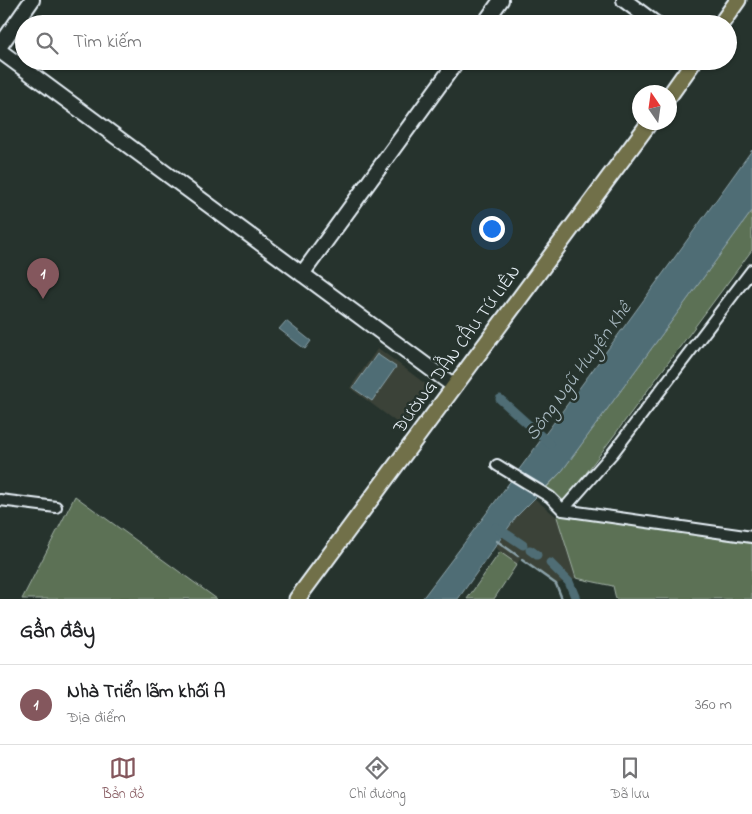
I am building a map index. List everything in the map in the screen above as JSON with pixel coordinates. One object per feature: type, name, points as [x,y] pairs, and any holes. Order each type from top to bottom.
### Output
[{"type":"main road","points":[[727,15],[738,0]]},
{"type":"main road","points":[[677,86],[688,70]]},
{"type":"main road","name":"ĐƯỜNG DẪN CẦU TỨ LIÊN","points":[[297,599],[644,130]]},
{"type":"street","points":[[22,15],[32,0]]},
{"type":"street","points":[[490,15],[501,0]]},
{"type":"street","points":[[624,0],[644,15]]},
{"type":"street","points":[[0,46],[15,24]]},
{"type":"street","points":[[0,52],[15,63]]},
{"type":"street","points":[[24,70],[454,386]]},
{"type":"street","points":[[302,274],[450,70]]},
{"type":"street","points":[[563,510],[612,454],[752,270]]},
{"type":"street","points":[[498,465],[550,496],[563,510],[752,537]]},
{"type":"street","points":[[0,500],[56,507]]},
{"type":"shaded area","points":[[378,348],[432,389],[403,427],[350,388]]},
{"type":"shaded area","points":[[535,499],[557,517],[576,578],[556,584],[521,558],[517,564],[496,547],[516,517]]},
{"type":"green space","points":[[752,211],[752,250],[563,504],[546,488],[562,471]]},
{"type":"green space","points":[[75,496],[217,599],[22,599]]},
{"type":"green space","points":[[563,510],[752,537],[752,599],[616,599],[613,586],[576,578],[557,517]]},
{"type":"green space","points":[[500,552],[517,564],[494,599],[467,599]]},
{"type":"water","name":"Sông Ngũ Huyện Khê","points":[[752,150],[752,211],[562,471],[516,517],[458,599],[422,599],[506,488]]},
{"type":"water","points":[[286,321],[311,341],[305,349],[279,329]]},
{"type":"water","points":[[377,354],[396,367],[372,401],[353,388]]},
{"type":"waterway","points":[[500,399],[550,444]]},
{"type":"waterway","points":[[496,527],[523,545]]},
{"type":"waterway","points":[[497,541],[518,556]]},
{"type":"waterway","points":[[530,550],[537,555]]},
{"type":"waterway","points":[[522,560],[556,584],[562,599]]},
{"type":"waterway","points":[[550,563],[569,582],[576,599]]},
{"type":"place","name":"Nhà Triển lãm khối A","points":[[43,299]]}]
